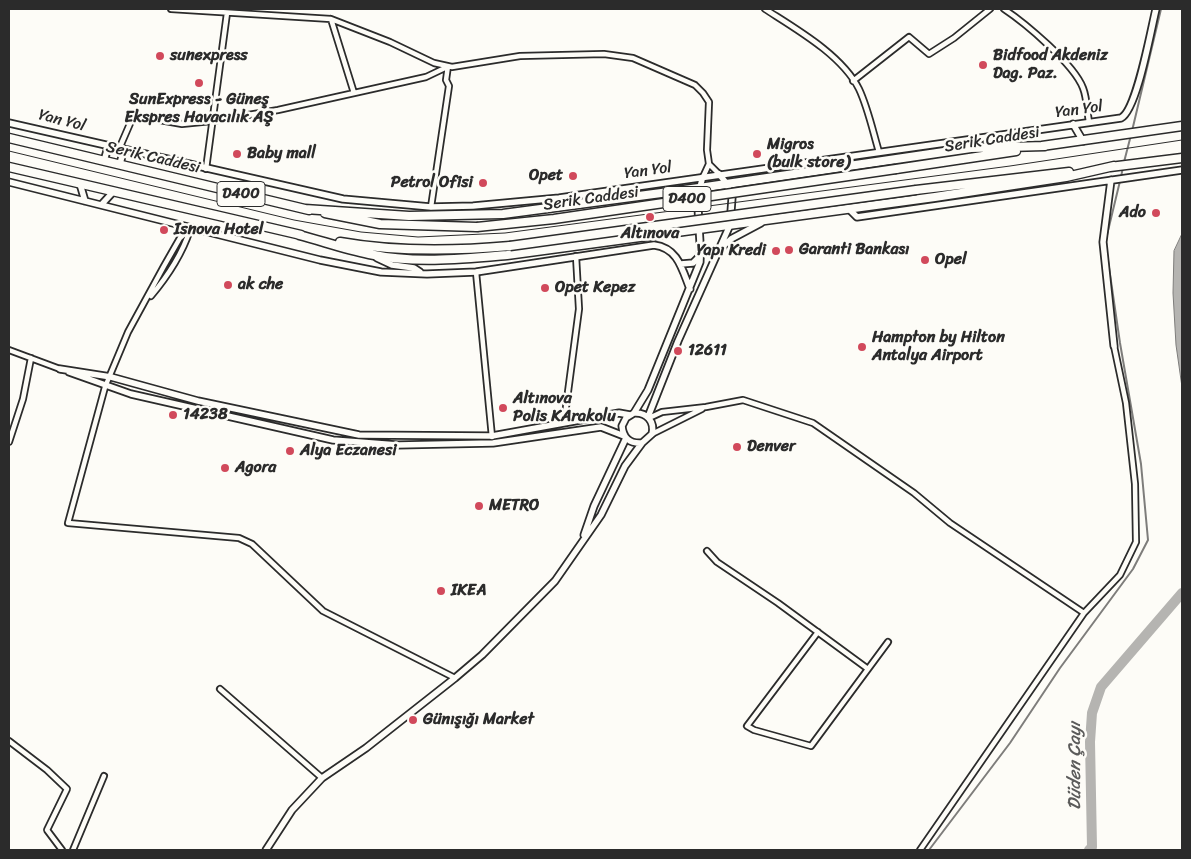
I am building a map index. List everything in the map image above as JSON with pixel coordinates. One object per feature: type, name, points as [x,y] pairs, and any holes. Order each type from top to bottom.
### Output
[{"type":"highway","name":"Serik Caddesi","points":[[9,138],[305,209],[380,224],[477,227],[554,218],[1182,126]]},
{"type":"highway","points":[[305,209],[409,216],[504,214],[727,184],[971,148],[1045,146]]},
{"type":"highway","name":"D400","points":[[9,167],[299,235],[353,244],[393,248],[470,249],[510,246],[916,190],[1182,158]]},
{"type":"highway","points":[[299,235],[370,255],[446,260],[595,245],[1066,177],[1114,166]]},
{"type":"street","points":[[171,9],[331,19],[390,42],[434,63],[448,66],[463,66],[520,56],[604,54],[633,58],[695,85],[703,93],[709,102],[707,150],[709,164],[698,188],[700,256],[690,289],[648,390],[622,426],[625,437],[594,506],[582,542]]},
{"type":"street","points":[[765,9],[818,44],[843,68],[859,88],[879,152],[860,164]]},
{"type":"street","points":[[853,81],[909,37],[929,54],[954,38],[990,9]]},
{"type":"street","points":[[1004,9],[1025,23],[1066,64],[1083,87],[1089,122]]},
{"type":"street","name":"Yan Yol","points":[[9,123],[343,199],[431,207],[473,206],[559,198],[1120,118],[1129,110],[1138,87],[1156,9]]},
{"type":"street","points":[[206,169],[227,12]]},
{"type":"street","points":[[331,19],[354,93]]},
{"type":"street","points":[[120,164],[122,156],[119,149],[132,119],[137,116],[182,124],[212,121],[278,110],[426,77],[448,66]]},
{"type":"street","points":[[431,207],[448,86],[446,80],[448,66]]},
{"type":"street","points":[[1073,124],[1083,141]]},
{"type":"street","points":[[919,146],[934,153]]},
{"type":"street","points":[[104,161],[108,147]]},
{"type":"street","points":[[649,418],[716,253],[730,225],[732,198],[727,184],[709,164]]},
{"type":"street","points":[[849,209],[856,217],[1182,170]]},
{"type":"street","points":[[1082,174],[1082,184]]},
{"type":"street","points":[[1066,177],[1068,187]]},
{"type":"street","points":[[920,850],[1084,613],[1120,575],[1136,542],[1135,484],[1126,403],[1114,346],[1103,242],[1111,180]]},
{"type":"street","points":[[9,182],[325,261],[381,272],[476,272],[654,244],[672,250],[681,264],[690,289]]},
{"type":"street","points":[[80,184],[86,200]]},
{"type":"street","points":[[102,204],[113,192]]},
{"type":"street","points":[[716,253],[731,239],[766,220]]},
{"type":"street","points":[[191,228],[180,238],[128,332],[111,378],[105,386],[68,523],[239,538],[252,544],[323,610],[455,678]]},
{"type":"street","points":[[576,256],[595,245]]},
{"type":"street","points":[[370,255],[392,265],[414,268],[421,273]]},
{"type":"street","points":[[564,422],[579,309],[576,256]]},
{"type":"street","points":[[681,264],[693,263],[700,256]]},
{"type":"street","points":[[476,272],[493,443]]},
{"type":"street","points":[[9,350],[105,386],[333,440],[398,445],[493,443],[601,427],[625,437],[630,442],[642,443]]},
{"type":"street","points":[[9,442],[23,399],[31,358]]},
{"type":"street","points":[[60,368],[111,378],[198,401],[359,436],[492,436],[564,422],[595,419],[618,413],[641,413],[649,418],[653,426],[652,434]]},
{"type":"street","points":[[649,418],[662,412],[706,407],[743,400],[813,423],[914,493],[950,523],[1084,613]]},
{"type":"street","points":[[266,850],[292,810],[322,778],[366,748],[455,678],[482,655],[555,581],[602,515],[625,466],[642,443],[652,434],[706,407]]},
{"type":"street","points":[[708,551],[717,562],[868,669]]},
{"type":"street","points":[[818,632],[747,726],[754,730],[811,746],[888,642]]},
{"type":"street","points":[[220,689],[322,778]]},
{"type":"street","points":[[9,741],[67,789],[47,830],[62,850]]},
{"type":"street","points":[[73,850],[104,776]]},
{"type":"shaded area","points":[[1182,234],[1182,387],[1176,345],[1173,293],[1174,251]]},
{"type":"waterway","points":[[1132,131],[1161,9]]},
{"type":"waterway","points":[[1124,162],[1131,135]]},
{"type":"waterway","points":[[1121,177],[1123,167]]},
{"type":"waterway","points":[[1107,235],[1120,181]]},
{"type":"waterway","points":[[929,850],[1010,743],[1060,668],[1133,569],[1148,540],[1141,464],[1106,247]]},
{"type":"waterway","name":"Düden Çayı","points":[[1089,850],[1092,847],[1090,742],[1092,713],[1101,687],[1182,593]]},
{"type":"tram line","points":[[9,151],[294,220],[361,232],[418,237],[505,233],[1010,166],[1182,140]]},
{"type":"place","name":"sunexpress","points":[[160,56]]},
{"type":"place","name":"Bidfood Akdeniz Dag. Paz.","points":[[983,65]]},
{"type":"place","name":"SunExpress - Güneş Ekspres Havacılık AŞ","points":[[199,83]]},
{"type":"place","name":"Baby mall","points":[[237,154]]},
{"type":"place","name":"Migros (bulk store)","points":[[757,154]]},
{"type":"place","name":"Opet","points":[[573,176]]},
{"type":"place","name":"Petrol Ofisi","points":[[483,183]]},
{"type":"place","name":"Ado","points":[[1156,213]]},
{"type":"place","name":"Altınova","points":[[650,217]]},
{"type":"place","name":"Isnova Hotel","points":[[164,230]]},
{"type":"place","name":"Garanti Bankası","points":[[789,250]]},
{"type":"place","name":"Yapı Kredi","points":[[776,251]]},
{"type":"place","name":"Opel","points":[[925,260]]},
{"type":"place","name":"ak che","points":[[228,285]]},
{"type":"place","name":"Opet Kepez","points":[[545,288]]},
{"type":"place","name":"Hampton by Hilton Antalya Airport","points":[[862,347]]},
{"type":"place","name":"12611","points":[[678,351]]},
{"type":"place","name":"Altınova Polis KArakolu","points":[[503,408]]},
{"type":"place","name":"14238","points":[[173,415]]},
{"type":"place","name":"Denver","points":[[737,447]]},
{"type":"place","name":"Alya Eczanesi","points":[[290,451]]},
{"type":"place","name":"Agora","points":[[225,468]]},
{"type":"place","name":"METRO","points":[[479,506]]},
{"type":"place","name":"IKEA","points":[[441,591]]},
{"type":"place","name":"Günışığı Market","points":[[413,720]]}]
